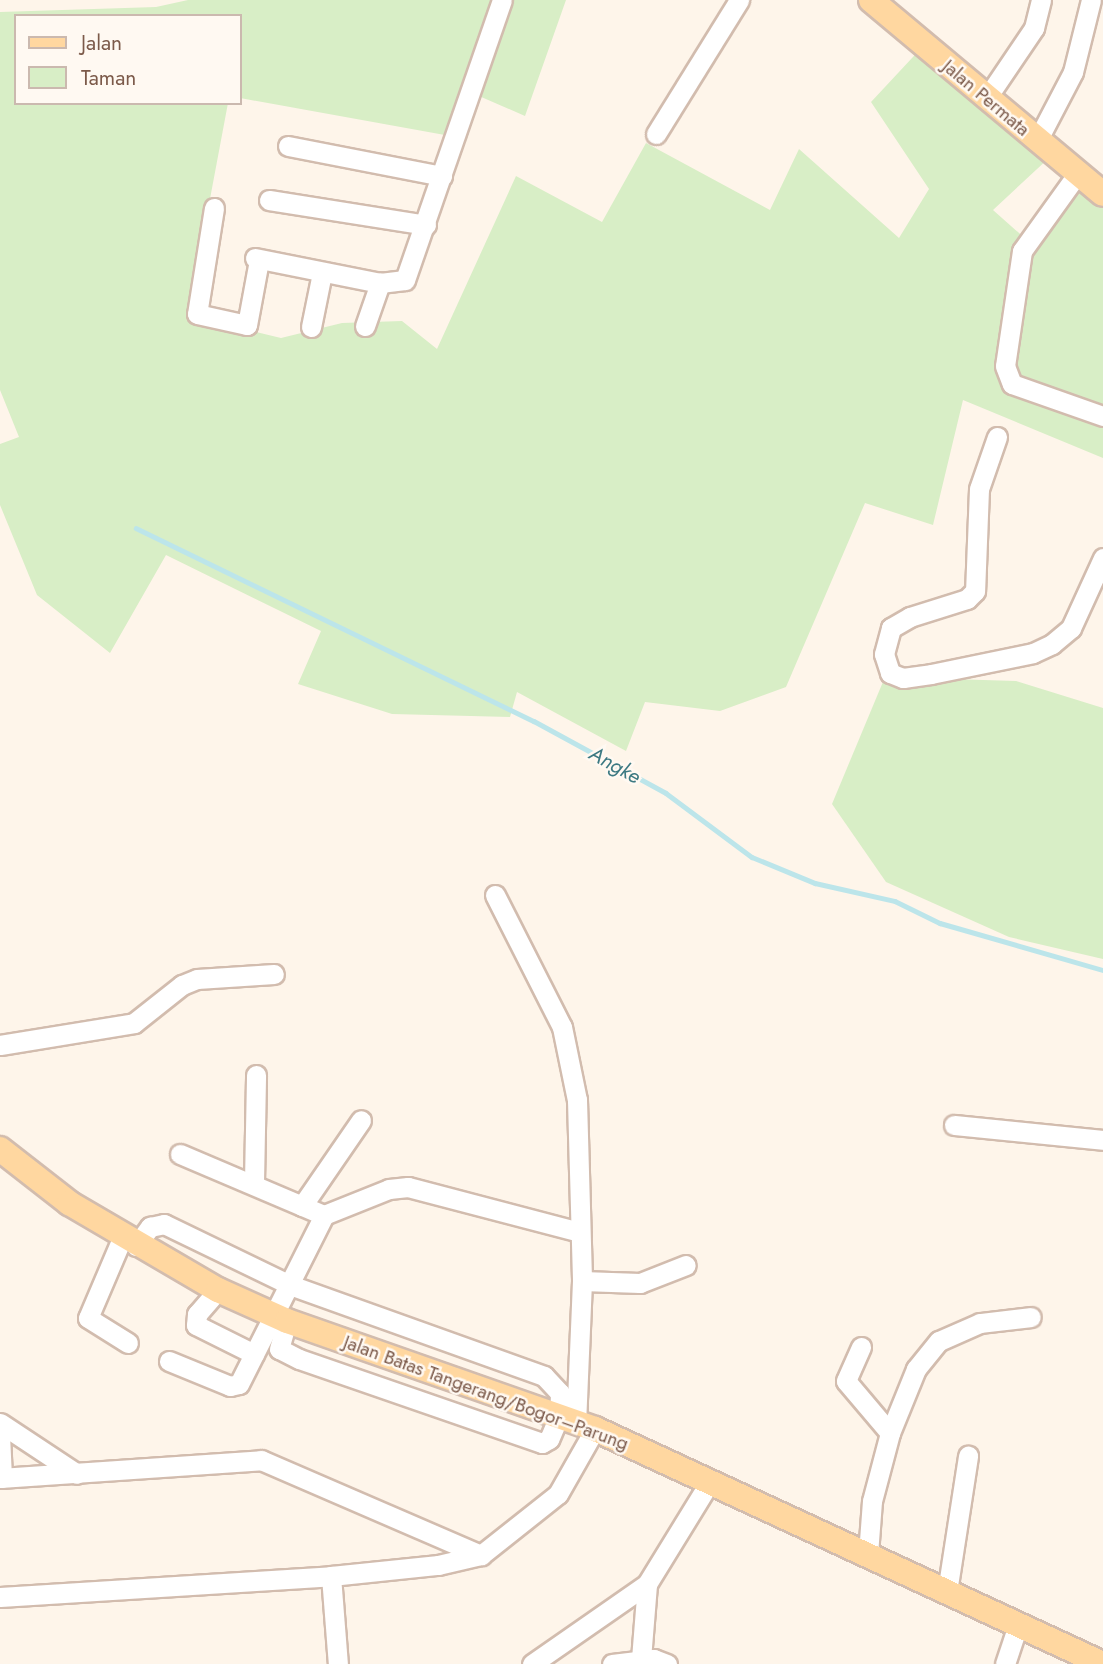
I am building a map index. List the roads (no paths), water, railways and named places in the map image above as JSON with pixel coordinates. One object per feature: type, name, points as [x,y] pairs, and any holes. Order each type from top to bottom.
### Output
[{"type":"main road","name":"Jalan Permata","points":[[871,0],[986,99],[1103,194]]},
{"type":"main road","name":"Jalan Batas Tangerang/Bogor–Parung","points":[[0,1149],[69,1203],[218,1290],[281,1317],[577,1423],[711,1480],[1103,1664]]},
{"type":"street","points":[[215,208],[197,314],[247,325],[257,259],[380,283],[398,283],[409,275],[502,0]]},
{"type":"street","points":[[656,134],[739,0]]},
{"type":"street","points":[[986,99],[1034,28],[1041,0]]},
{"type":"street","points":[[1037,141],[1073,72],[1091,0]]},
{"type":"street","points":[[288,145],[442,176]]},
{"type":"street","points":[[1078,173],[1022,251],[1005,366],[1012,384],[1103,416]]},
{"type":"street","points":[[270,200],[426,225]]},
{"type":"street","points":[[311,327],[322,273]]},
{"type":"street","points":[[365,326],[380,283]]},
{"type":"street","points":[[997,437],[979,489],[975,592],[967,600],[910,617],[891,628],[884,654],[890,673],[903,678],[931,674],[1033,653],[1052,644],[1071,628],[1103,558]]},
{"type":"street","points":[[0,1597],[331,1576],[438,1565],[481,1555],[558,1494],[577,1423],[582,1280],[577,1100],[562,1027],[495,895]]},
{"type":"street","points":[[0,1045],[134,1023],[182,985],[197,979],[274,974]]},
{"type":"street","points":[[254,1182],[257,1075]]},
{"type":"street","points":[[302,1206],[361,1121]]},
{"type":"street","points":[[954,1125],[1103,1140]]},
{"type":"street","points":[[180,1154],[254,1182],[324,1215]]},
{"type":"street","points":[[169,1361],[230,1386],[239,1384],[254,1354],[281,1317],[290,1285],[324,1215],[398,1186],[580,1232]]},
{"type":"street","points":[[128,1343],[88,1318],[130,1241],[150,1227],[164,1224],[290,1285],[544,1376],[560,1393],[577,1423]]},
{"type":"street","points":[[582,1280],[640,1283],[686,1265]]},
{"type":"street","points":[[218,1290],[197,1314],[196,1325],[254,1354]]},
{"type":"street","points":[[868,1554],[872,1502],[890,1433],[916,1368],[939,1341],[980,1323],[1031,1317]]},
{"type":"street","points":[[861,1347],[846,1381],[890,1433]]},
{"type":"street","points":[[0,1423],[77,1474]]},
{"type":"street","points":[[0,1435],[1,1478],[261,1460],[281,1465],[481,1555]]},
{"type":"street","points":[[947,1592],[968,1456]]},
{"type":"street","points":[[532,1664],[647,1584],[711,1480]]},
{"type":"street","points":[[331,1576],[338,1664]]},
{"type":"street","points":[[641,1659],[647,1584]]},
{"type":"street","points":[[1005,1664],[1017,1625]]},
{"type":"street","points":[[612,1664],[641,1659],[667,1664]]},
{"type":"waterway","name":"Angke","points":[[136,528],[534,721],[666,793],[752,857],[815,883],[895,901],[940,923],[1103,970]]}]
